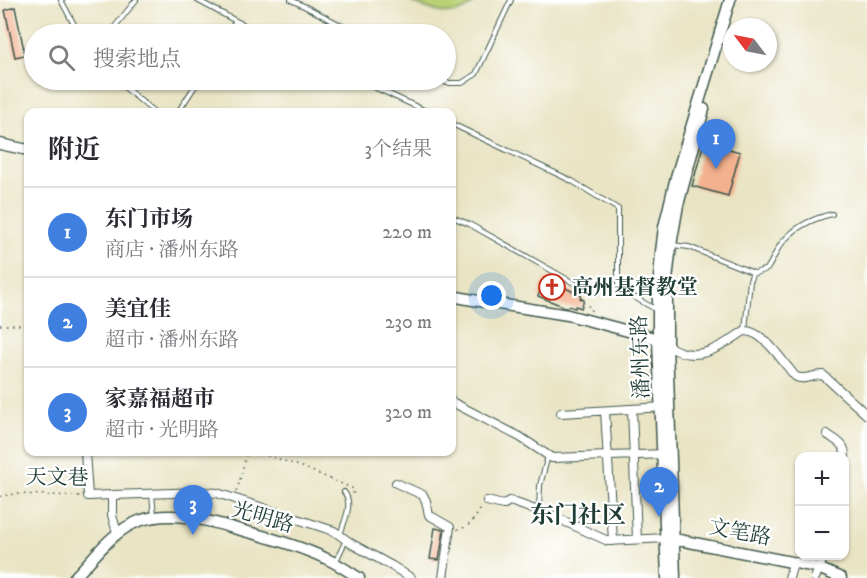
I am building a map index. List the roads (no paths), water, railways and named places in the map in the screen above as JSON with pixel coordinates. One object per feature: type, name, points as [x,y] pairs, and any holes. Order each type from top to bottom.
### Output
[{"type":"main road","name":"潘州东路","points":[[675,578],[670,539],[662,313],[658,292],[670,201],[730,0]]},
{"type":"main road","name":"潘州东路","points":[[666,245],[737,0]]},
{"type":"main road","points":[[0,144],[24,149]]},
{"type":"main road","points":[[456,297],[568,315],[663,342]]},
{"type":"main road","name":"光明路","points":[[74,578],[117,533],[141,520],[168,516],[189,518],[285,542],[335,563],[359,578]]},
{"type":"main road","name":"潘州东路","points":[[667,578],[670,539]]},
{"type":"main road","name":"文笔路","points":[[670,539],[793,563],[817,573],[841,578]]},
{"type":"street","points":[[663,342],[682,353],[703,353],[717,349],[745,330],[752,332],[777,352],[795,376],[803,378],[823,375],[867,415]]},
{"type":"street","points":[[456,404],[520,437],[554,458],[667,454]]},
{"type":"street","points":[[561,413],[665,407]]},
{"type":"street","points":[[632,409],[637,540]]},
{"type":"street","points":[[605,411],[612,541]]},
{"type":"street","points":[[827,434],[844,447],[846,452]]},
{"type":"street","name":"天文巷","points":[[85,456],[88,496],[112,495],[112,515],[117,533]]},
{"type":"street","points":[[396,483],[423,495],[429,514],[450,527],[442,578]]},
{"type":"street","points":[[112,495],[217,493],[332,530],[411,578]]},
{"type":"street","points":[[487,501],[503,505],[512,501],[607,540],[670,539]]},
{"type":"street","points":[[789,578],[793,563]]},
{"type":"lane","points":[[61,0],[74,24]]},
{"type":"lane","points":[[117,24],[136,0]]},
{"type":"lane","points":[[197,0],[242,24]]},
{"type":"lane","points":[[291,0],[339,24]]},
{"type":"lane","points":[[456,83],[462,83],[476,74],[511,0]]},
{"type":"lane","points":[[128,90],[149,108]]},
{"type":"lane","points":[[181,108],[192,90]]},
{"type":"lane","points":[[381,90],[419,108]]},
{"type":"lane","points":[[456,126],[572,181],[618,209],[618,288]]},
{"type":"lane","points":[[666,245],[689,247],[754,273],[767,269],[780,246],[793,231],[819,217],[832,214]]},
{"type":"lane","points":[[456,219],[470,224],[588,291],[618,288],[662,313]]},
{"type":"lane","points":[[745,330],[750,281],[754,273]]},
{"type":"lane","points":[[538,511],[540,485],[548,456]]},
{"type":"lane","points":[[335,563],[343,538],[348,506],[348,498],[344,492]]},
{"type":"lane","points":[[152,493],[154,517]]},
{"type":"place","name":"东门市场","points":[[716,169]]},
{"type":"place","name":"高州基督教堂","points":[[552,287]]},
{"type":"place","name":"美宜佳","points":[[659,517]]},
{"type":"place","name":"家嘉福超市","points":[[193,535]]},
{"type":"district","name":"东门社区","points":[[578,515]]}]
